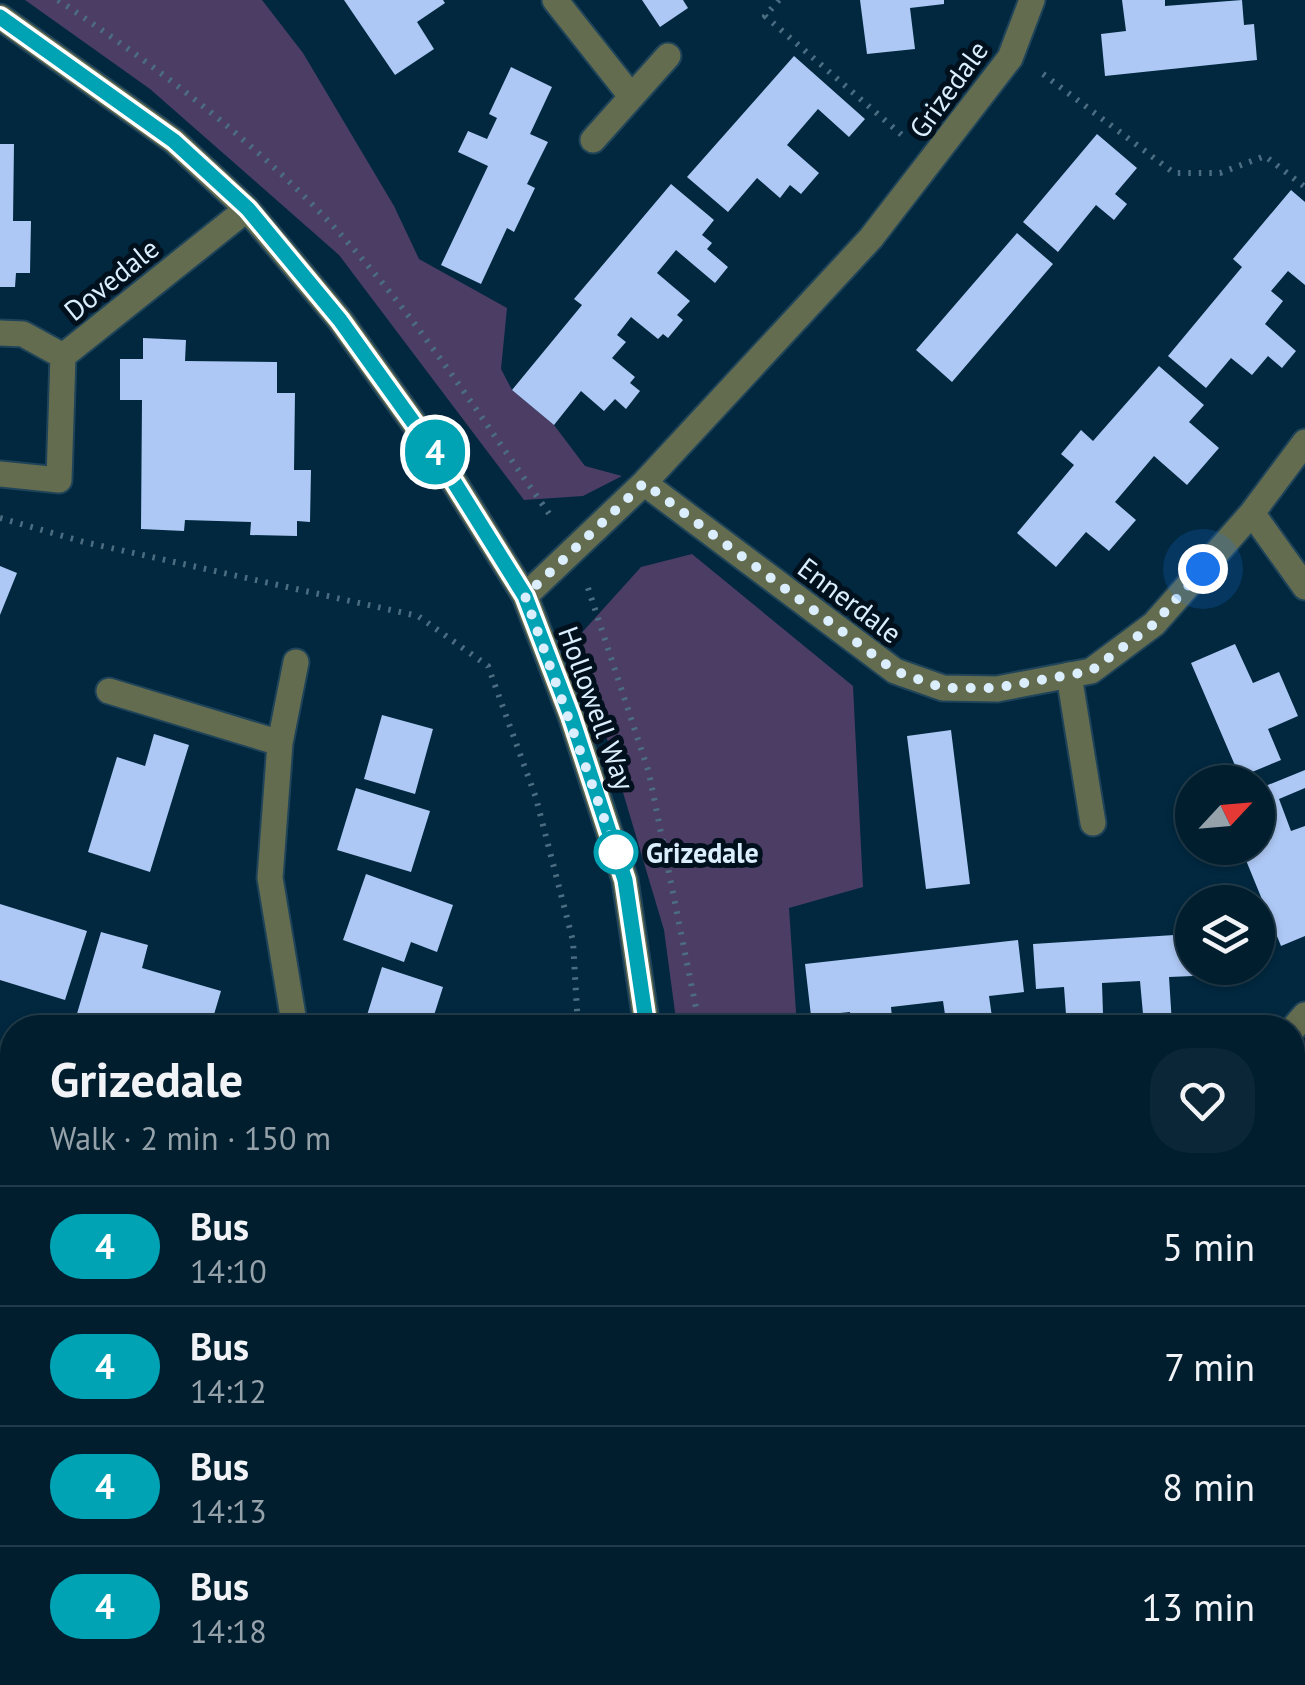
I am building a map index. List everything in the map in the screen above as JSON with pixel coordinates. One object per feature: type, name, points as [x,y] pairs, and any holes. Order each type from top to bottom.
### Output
[{"type":"street","points":[[555,0],[631,96]]},
{"type":"street","name":"Grizedale","points":[[525,596],[644,483],[871,238],[933,162],[1013,51],[1032,0]]},
{"type":"street","name":"Hollowell Way","points":[[0,17],[174,141],[248,209],[340,320],[441,461],[525,596],[625,880],[645,1015]]},
{"type":"street","points":[[593,140],[668,56]]},
{"type":"street","name":"Dovedale","points":[[0,474],[60,480],[62,356],[248,209]]},
{"type":"street","points":[[0,333],[23,334],[62,356]]},
{"type":"street","name":"Ennerdale","points":[[644,483],[895,671],[943,688],[996,688],[1091,671],[1154,624],[1252,513],[1305,442]]},
{"type":"street","points":[[1252,513],[1305,587]]},
{"type":"street","points":[[294,1015],[270,878],[280,743],[296,662]]},
{"type":"street","points":[[1069,675],[1093,822]]},
{"type":"street","points":[[109,691],[280,743]]},
{"type":"path","points":[[779,0],[765,16],[933,162]]},
{"type":"path","points":[[1013,51],[1174,172],[1220,173],[1264,156],[1305,188]]},
{"type":"path","points":[[0,518],[84,542],[418,616],[488,666],[536,798],[573,941],[577,1015]]},
{"type":"shaded area","points":[[25,0],[262,0],[303,53],[394,206],[419,259],[507,308],[501,369],[512,390],[554,425],[585,466],[622,476],[583,496],[524,500],[339,255],[150,89]]},
{"type":"shaded area","points":[[692,554],[853,686],[863,887],[789,908],[796,1015],[675,1015],[664,930],[577,638],[641,567]]},
{"type":"building","points":[[344,0],[443,0],[445,3],[417,22],[434,49],[395,75]]},
{"type":"building","points":[[642,0],[683,0],[688,8],[660,27]]},
{"type":"building","points":[[860,0],[944,0],[944,4],[910,8],[915,49],[867,54]]},
{"type":"building","points":[[1122,0],[1165,0],[1165,6],[1242,0],[1244,25],[1254,24],[1257,60],[1105,76],[1101,34],[1126,31]]},
{"type":"building","points":[[794,56],[865,119],[849,137],[818,109],[787,145],[819,173],[801,194],[790,185],[780,198],[757,178],[728,212],[687,177]]},
{"type":"building","points":[[511,67],[552,87],[530,134],[548,142],[527,184],[535,188],[514,232],[507,228],[481,284],[441,265],[488,166],[458,152],[468,131],[487,139],[497,118],[489,114]]},
{"type":"building","points":[[1097,134],[1137,168],[1115,194],[1127,204],[1114,220],[1096,205],[1058,252],[1023,222]]},
{"type":"building","points":[[0,144],[14,144],[13,221],[31,221],[30,273],[16,273],[15,287],[0,287]]},
{"type":"building","points":[[671,184],[714,220],[702,235],[712,243],[707,249],[728,267],[715,283],[676,250],[657,273],[690,301],[677,315],[683,320],[668,338],[663,334],[658,339],[631,317],[617,335],[626,342],[612,358],[635,377],[630,383],[640,391],[626,409],[615,399],[604,411],[581,391],[554,425],[512,390],[582,305],[574,299]]},
{"type":"building","points":[[1291,190],[1305,202],[1305,285],[1288,271],[1271,291],[1283,301],[1265,324],[1296,351],[1282,368],[1268,356],[1252,375],[1231,358],[1206,388],[1168,356],[1242,267],[1233,259]]},
{"type":"building","points":[[1017,233],[1053,264],[952,382],[916,350]]},
{"type":"building","points":[[143,338],[186,340],[185,361],[277,362],[277,393],[295,393],[294,470],[311,470],[310,522],[297,521],[297,536],[250,535],[251,522],[185,520],[184,531],[141,529],[142,400],[120,400],[120,359],[143,359]]},
{"type":"building","points":[[1159,366],[1204,405],[1189,422],[1219,448],[1187,485],[1154,456],[1115,502],[1136,520],[1109,551],[1086,532],[1056,567],[1017,533],[1074,465],[1061,454],[1081,430],[1093,441]]},
{"type":"building","points":[[0,566],[17,573],[0,615]]},
{"type":"building","points":[[1235,644],[1253,683],[1279,672],[1298,716],[1268,729],[1281,760],[1269,765],[1235,765],[1191,663]]},
{"type":"building","points":[[382,715],[433,729],[415,794],[364,779]]},
{"type":"building","points":[[951,730],[970,884],[926,889],[907,736]]},
{"type":"building","points":[[154,734],[189,745],[150,872],[88,852],[117,757],[145,766]]},
{"type":"building","points":[[1305,770],[1305,788],[1279,799],[1291,831],[1305,826],[1305,936],[1281,946],[1275,931],[1275,885],[1256,885],[1248,865],[1275,865],[1275,782]]},
{"type":"building","points":[[356,788],[430,811],[411,872],[337,850]]},
{"type":"building","points":[[366,874],[453,905],[437,952],[411,942],[404,962],[343,940]]},
{"type":"building","points":[[0,904],[87,931],[65,1000],[0,980]]},
{"type":"building","points":[[101,932],[148,945],[142,968],[221,991],[214,1015],[77,1015]]},
{"type":"building","points":[[1175,935],[1175,977],[1169,977],[1171,1015],[1143,1015],[1140,981],[1102,983],[1103,1014],[1066,1015],[1064,987],[1036,989],[1033,944]]},
{"type":"building","points":[[1018,940],[1024,992],[989,996],[992,1015],[945,1015],[943,1001],[891,1007],[892,1015],[850,1012],[811,1015],[805,964]]},
{"type":"building","points":[[382,967],[443,987],[434,1015],[367,1015]]},
{"type":"bus line","name":"4","points":[[0,17],[174,141],[248,209],[340,320],[441,461],[525,596],[571,716],[625,880],[645,1015]]},
{"type":"place","name":"Grizedale","points":[[616,852]]},
{"type":"route","points":[[616,852],[571,716],[525,596],[644,483],[895,671],[943,688],[996,688],[1091,671],[1154,624],[1203,569]]}]
